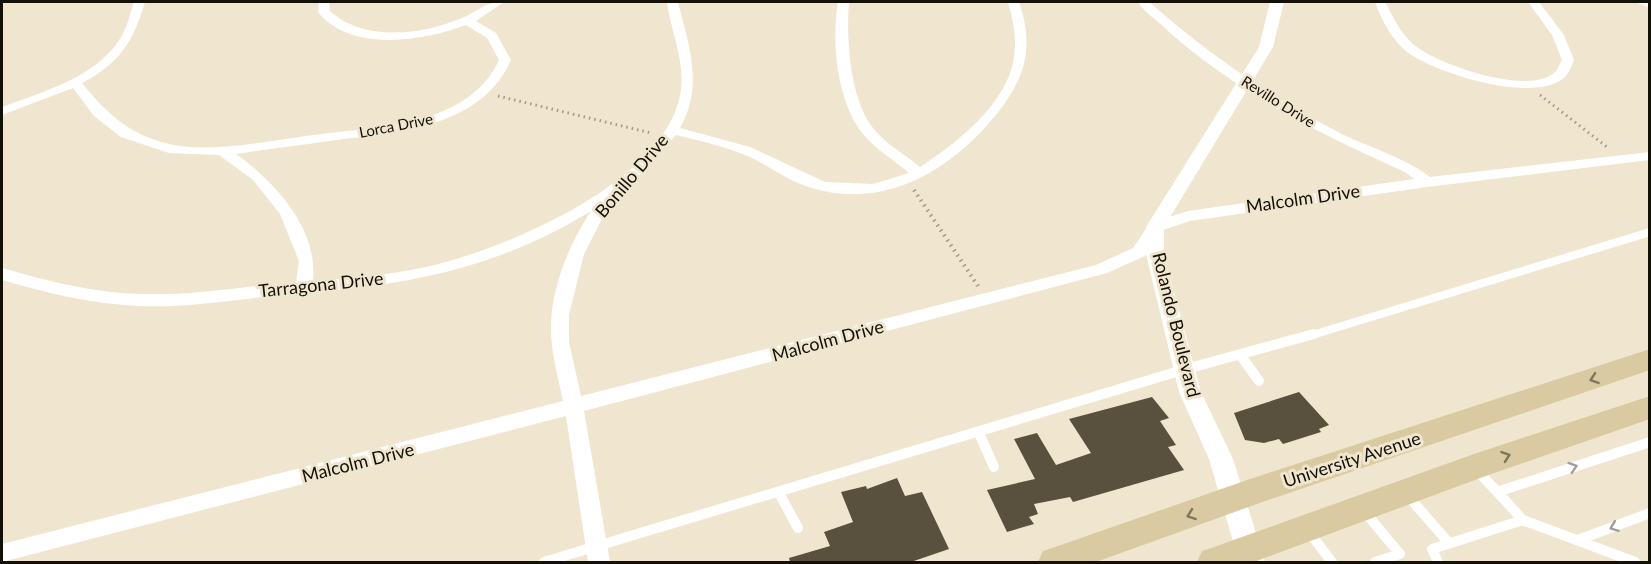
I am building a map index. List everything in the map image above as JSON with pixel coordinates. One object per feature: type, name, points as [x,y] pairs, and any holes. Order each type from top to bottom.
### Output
[{"type":"main road","name":"University Avenue","points":[[1055,562],[1650,359]]},
{"type":"main road","points":[[1214,562],[1250,556],[1306,529],[1361,508],[1650,407]]},
{"type":"street","points":[[2,111],[75,82],[100,66],[125,42],[138,2]]},
{"type":"street","points":[[324,2],[324,12],[333,22],[350,30],[372,34],[420,33],[467,21],[498,2]]},
{"type":"street","name":"Bonillo Drive","points":[[598,555],[574,407],[561,353],[561,305],[577,249],[600,210],[622,184],[648,160],[669,134],[686,100],[688,71],[672,2]]},
{"type":"street","points":[[843,2],[843,47],[857,112],[868,131],[912,175]]},
{"type":"street","points":[[669,134],[732,146],[756,155],[799,179],[826,187],[864,189],[890,186],[953,150],[979,127],[1001,101],[1019,65],[1021,24],[1014,2]]},
{"type":"street","name":"Revillo Drive","points":[[1143,2],[1173,31],[1246,83],[1305,120],[1410,169],[1427,182]]},
{"type":"street","name":"Rolando Boulevard","points":[[1250,556],[1221,459],[1190,392],[1155,254],[1155,227],[1246,83],[1266,47],[1277,2]]},
{"type":"street","points":[[1380,2],[1394,30],[1410,49],[1429,61],[1483,79],[1524,83],[1558,76],[1564,72],[1568,60],[1558,35],[1534,2]]},
{"type":"street","points":[[1641,2],[1650,5]]},
{"type":"street","name":"Lorca Drive","points":[[75,82],[99,113],[126,134],[169,149],[223,151],[388,130],[438,118],[482,92],[501,69],[505,60],[496,38],[487,30],[467,21]]},
{"type":"street","points":[[223,151],[258,177],[287,212],[306,261],[304,288]]},
{"type":"street","name":"Malcolm Drive","points":[[2,554],[1101,269],[1139,252],[1155,227],[1188,216],[1427,182],[1650,156]]},
{"type":"street","name":"Tarragona Drive","points":[[2,274],[60,291],[123,300],[172,299],[400,278],[491,254],[598,202],[622,184]]},
{"type":"lane","points":[[543,562],[598,555],[779,493],[1186,369],[1241,356],[1650,232]]},
{"type":"lane","points":[[1241,356],[1259,381]]},
{"type":"lane","points":[[979,433],[994,467]]},
{"type":"lane","points":[[1497,492],[1650,442]]},
{"type":"lane","points":[[1474,467],[1523,520],[1635,562]]},
{"type":"lane","points":[[1404,492],[1449,543]]},
{"type":"lane","points":[[779,493],[798,528]]},
{"type":"lane","points":[[1361,508],[1400,554],[1375,562]]},
{"type":"lane","points":[[1578,540],[1650,513]]},
{"type":"lane","points":[[1438,562],[1432,549],[1523,520]]},
{"type":"lane","points":[[1306,529],[1332,562]]},
{"type":"path","points":[[1524,83],[1624,160]]},
{"type":"path","points":[[482,92],[669,134]]},
{"type":"path","points":[[912,175],[987,299]]},
{"type":"building","points":[[1299,392],[1329,425],[1319,429],[1321,432],[1283,444],[1279,439],[1264,443],[1245,440],[1234,413]]},
{"type":"building","points":[[1152,397],[1169,418],[1160,421],[1176,445],[1168,447],[1184,470],[1073,502],[1070,497],[1034,504],[1038,514],[1029,517],[1034,524],[1007,532],[987,490],[1035,479],[1014,439],[1037,433],[1056,465],[1091,453],[1069,419]]},
{"type":"building","points":[[897,478],[905,496],[922,492],[949,549],[911,562],[790,562],[789,558],[830,546],[824,532],[853,522],[841,492],[866,486],[867,489]]}]
